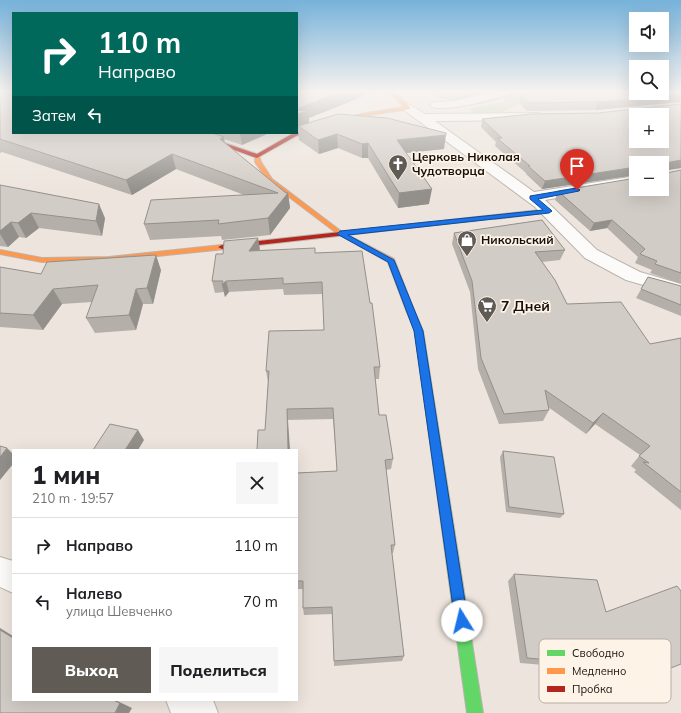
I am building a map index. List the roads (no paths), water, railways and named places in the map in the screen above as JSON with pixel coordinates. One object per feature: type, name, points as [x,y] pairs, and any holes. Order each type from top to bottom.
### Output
[{"type":"street","points":[[298,134],[330,124]]},
{"type":"street","points":[[432,124],[541,204],[591,254],[634,276],[681,290]]},
{"type":"street","points":[[193,134],[257,156],[297,134]]},
{"type":"street","points":[[257,156],[258,162],[270,180],[340,234],[391,261],[418,331],[475,713]]},
{"type":"street","points":[[0,252],[42,260],[109,259],[340,234],[541,204],[629,182]]},
{"type":"street","points":[[0,572],[12,577]]},
{"type":"street","points":[[185,701],[200,713]]},
{"type":"place","name":"Церковь Николая Чудотворца","points":[[398,181]]},
{"type":"place","name":"Никольский","points":[[467,257]]},
{"type":"place","name":"7 Дней","points":[[487,323]]}]
